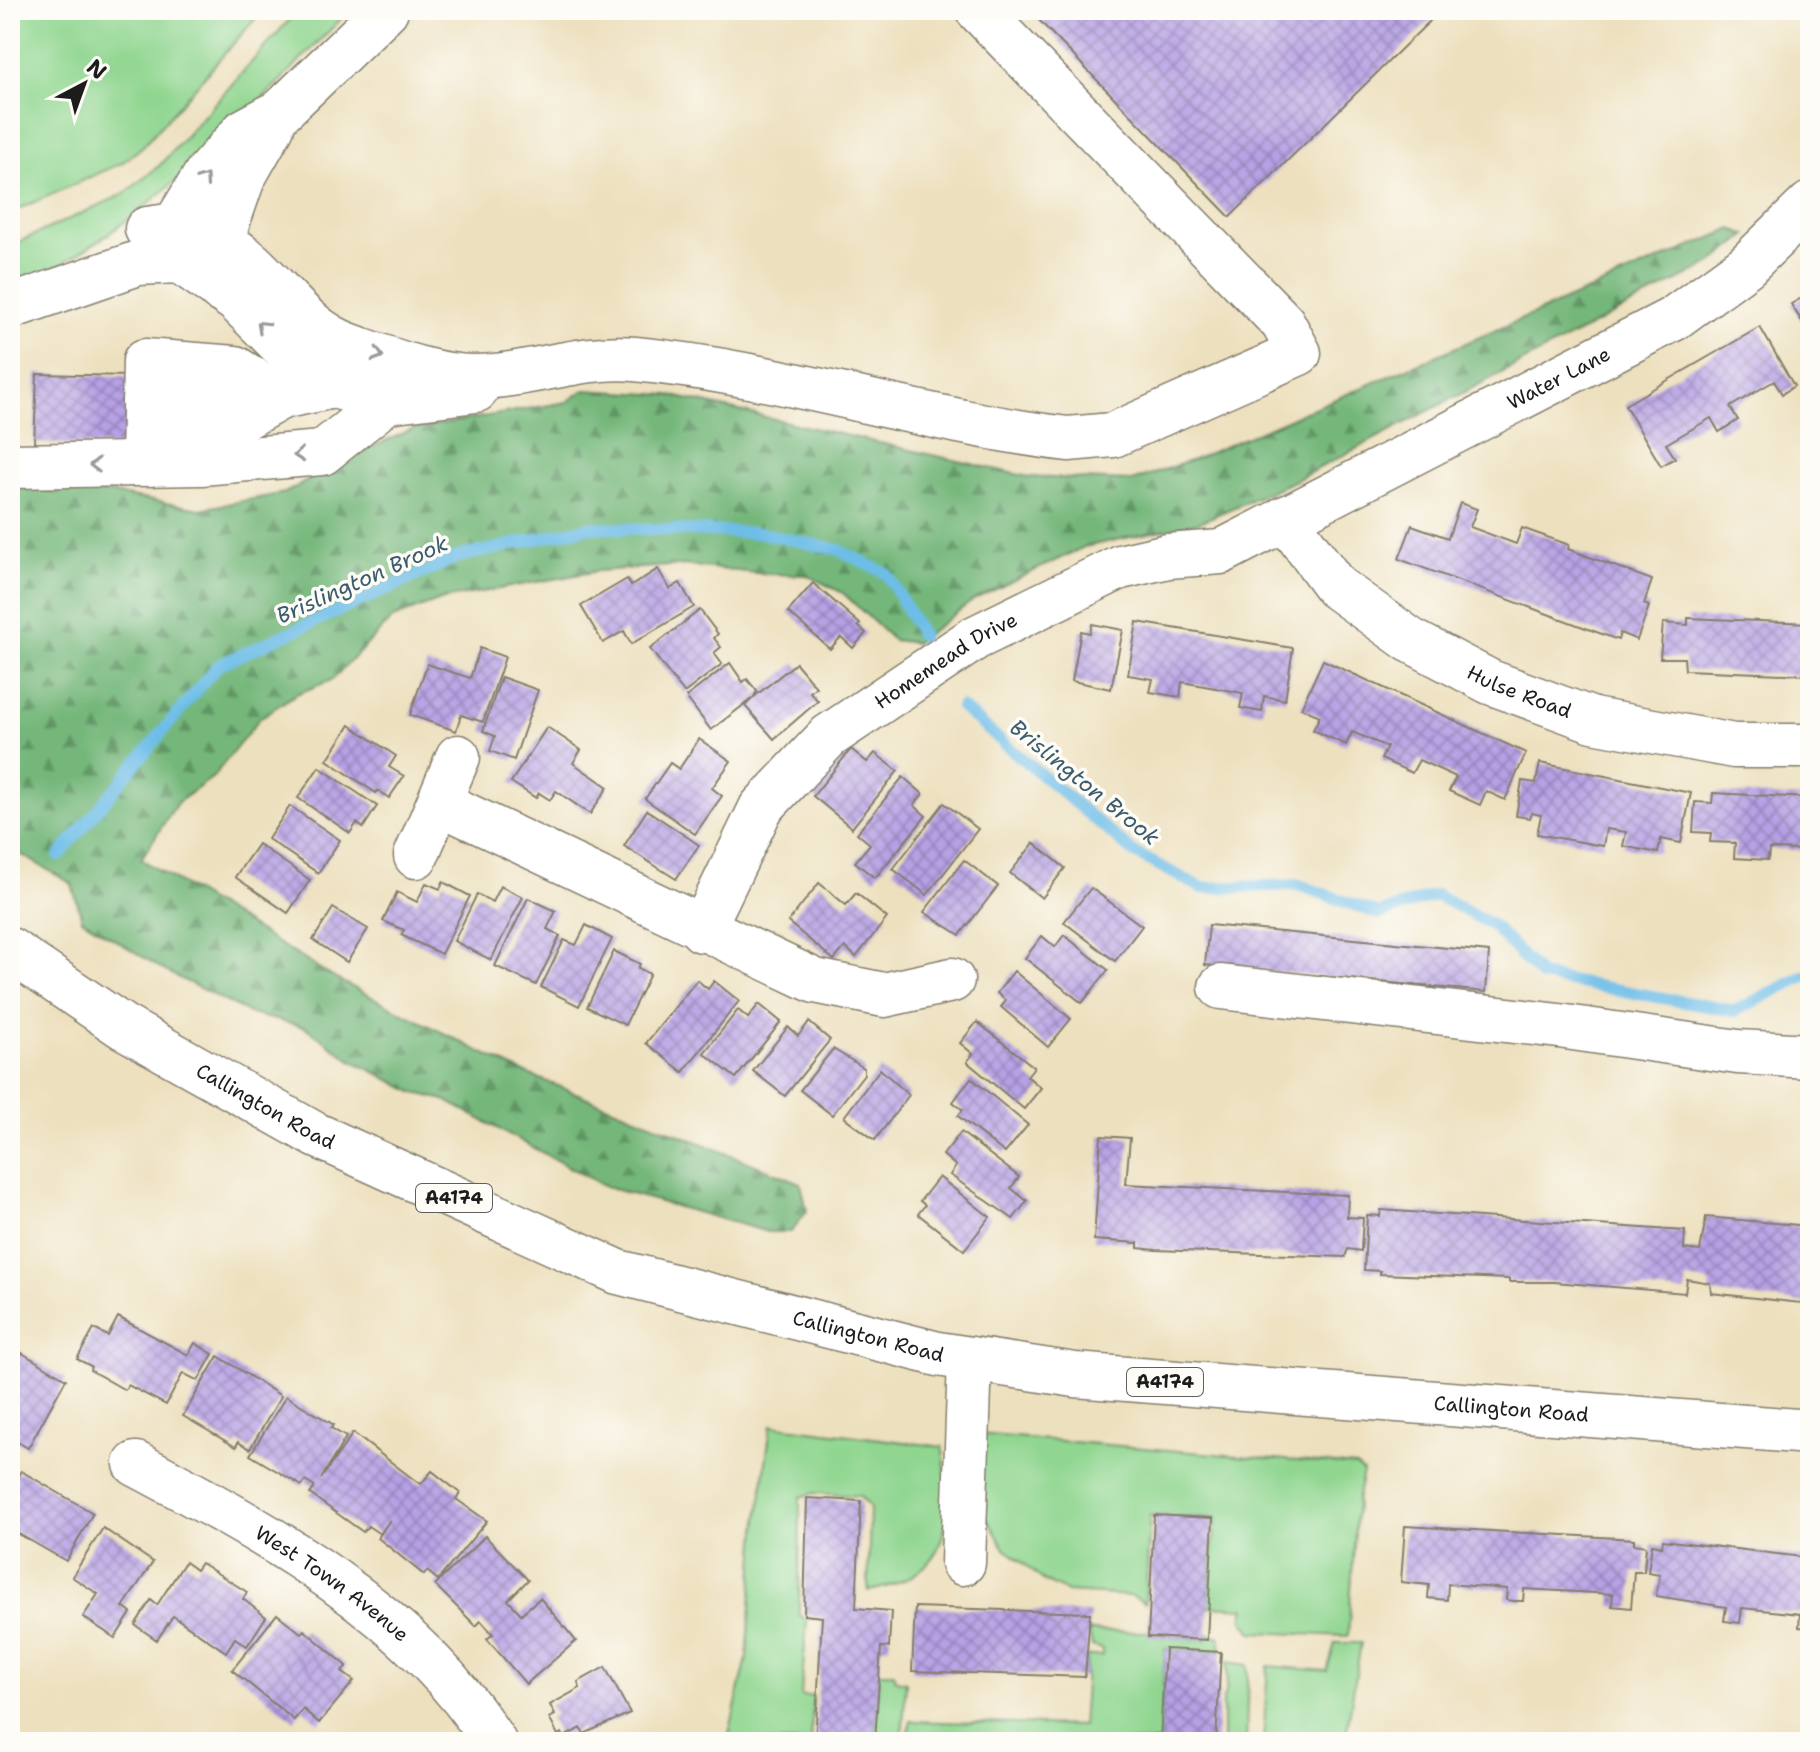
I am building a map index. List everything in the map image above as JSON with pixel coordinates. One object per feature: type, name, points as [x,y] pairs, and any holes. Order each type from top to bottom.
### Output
[{"type":"street","points":[[220,290],[175,240],[175,225],[206,174],[244,131],[281,111],[386,10]]},
{"type":"street","points":[[58,288],[152,225],[175,225],[221,241],[250,264],[305,321],[347,345],[432,370],[473,377],[583,359],[631,358],[694,365],[1068,439],[1113,435],[1299,353],[1283,323],[978,10]]},
{"type":"street","points":[[221,241],[243,178],[281,111]]},
{"type":"street","name":"Water Lane","points":[[1285,518],[1673,319],[1746,266],[1810,204]]},
{"type":"street","points":[[10,307],[138,263],[180,261],[220,290],[334,386],[387,401],[486,388],[505,373]]},
{"type":"street","points":[[305,321],[313,345],[334,386]]},
{"type":"street","points":[[144,423],[145,361],[204,363],[235,368],[281,397]]},
{"type":"street","points":[[10,466],[144,423],[202,424],[281,397],[334,386]]},
{"type":"street","points":[[144,423],[201,463],[322,453],[387,401]]},
{"type":"street","name":"Homemead Drive","points":[[702,930],[761,808],[829,736],[975,638],[1120,567],[1168,556],[1221,552],[1285,518]]},
{"type":"street","name":"Hulse Road","points":[[1285,518],[1336,587],[1410,640],[1490,682],[1593,720],[1734,746],[1810,746]]},
{"type":"street","points":[[416,856],[458,757]]},
{"type":"street","points":[[440,803],[815,981],[884,995],[952,980]]},
{"type":"street","name":"Callington Road","points":[[10,950],[122,1026],[316,1135],[618,1272],[938,1354],[1075,1375],[1810,1432]]},
{"type":"street","points":[[1221,987],[1559,1026],[1738,1052],[1810,1056]]},
{"type":"street","points":[[963,1563],[970,1359]]},
{"type":"street","name":"West Town Avenue","points":[[136,1464],[245,1522],[374,1609],[472,1706],[494,1742]]},
{"type":"green space","points":[[10,10],[263,10],[143,146],[122,163],[10,213]]},
{"type":"green space","points":[[298,10],[350,10],[234,127],[148,204],[57,267],[10,289],[10,246],[124,194],[160,165]]},
{"type":"green space","points":[[1732,229],[1747,235],[1712,263],[1294,481],[1200,522],[1084,547],[975,599],[915,643],[893,640],[843,593],[807,575],[683,565],[598,571],[443,599],[393,618],[332,680],[296,694],[260,718],[213,777],[177,803],[141,859],[336,979],[513,1068],[801,1183],[807,1211],[791,1232],[768,1232],[606,1187],[445,1100],[415,1093],[351,1060],[305,1027],[251,1014],[167,972],[82,919],[72,884],[10,848],[10,476],[200,509],[285,493],[362,451],[414,429],[567,402],[584,390],[669,395],[1029,477],[1132,481],[1193,460]]},
{"type":"green space","points":[[771,1425],[943,1447],[946,1520],[942,1540],[933,1557],[918,1572],[897,1583],[868,1591],[870,1507],[860,1496],[814,1493],[800,1497],[799,1615],[807,1620],[801,1696],[813,1696],[811,1742],[727,1742],[747,1658],[757,1528]]},
{"type":"green space","points":[[978,1434],[1356,1466],[1363,1472],[1357,1501],[1348,1636],[1252,1632],[1242,1619],[1245,1608],[1208,1606],[1216,1518],[1150,1515],[1145,1603],[1132,1596],[1067,1592],[1044,1581],[1004,1547],[982,1510]]},
{"type":"green space","points":[[1089,1631],[1149,1632],[1206,1640],[1207,1634],[1220,1637],[1221,1652],[1165,1649],[1160,1742],[919,1742],[919,1737],[908,1735],[911,1721],[1082,1726],[1087,1656],[1102,1656],[1103,1649],[1092,1646]]},
{"type":"green space","points":[[1335,1643],[1361,1643],[1345,1742],[1263,1742],[1268,1666],[1327,1671]]},
{"type":"green space","points":[[1228,1662],[1248,1665],[1246,1742],[1223,1742],[1223,1698]]},
{"type":"green space","points":[[879,1673],[894,1673],[896,1680],[906,1682],[902,1742],[875,1742]]},
{"type":"building","points":[[1029,10],[1441,10],[1230,217]]},
{"type":"building","points":[[1810,286],[1810,335],[1791,304],[1809,294],[1806,288]]},
{"type":"building","points":[[1760,327],[1794,386],[1782,394],[1774,381],[1730,407],[1738,420],[1719,432],[1711,418],[1666,444],[1675,458],[1661,466],[1625,405]]},
{"type":"building","points":[[130,344],[204,347],[128,446],[34,443],[37,374],[129,376]]},
{"type":"building","points":[[1460,503],[1477,509],[1470,527],[1516,544],[1522,528],[1569,545],[1568,549],[1652,580],[1644,604],[1649,606],[1637,640],[1620,633],[1618,640],[1399,559],[1412,525],[1448,538]]},
{"type":"building","points":[[658,569],[670,589],[680,583],[694,607],[631,644],[624,631],[603,643],[581,606],[627,579],[631,586]]},
{"type":"building","points":[[813,583],[860,624],[858,626],[866,633],[853,648],[841,637],[830,649],[788,612]]},
{"type":"building","points":[[700,610],[718,634],[714,638],[721,647],[714,653],[722,664],[684,693],[650,649]]},
{"type":"building","points":[[1688,618],[1810,623],[1810,675],[1685,670],[1684,658],[1660,658],[1663,623],[1688,625]]},
{"type":"building","points":[[1137,622],[1293,648],[1285,700],[1264,696],[1262,712],[1240,708],[1243,693],[1182,682],[1180,697],[1150,692],[1153,679],[1128,675]]},
{"type":"building","points":[[1092,624],[1123,630],[1111,689],[1072,681],[1081,631],[1090,633]]},
{"type":"building","points":[[480,648],[505,657],[483,722],[461,715],[456,731],[410,715],[427,664],[470,678]]},
{"type":"building","points":[[1323,660],[1526,753],[1505,800],[1486,791],[1480,805],[1449,791],[1456,777],[1419,760],[1412,773],[1381,759],[1387,747],[1369,739],[1352,732],[1346,745],[1313,730],[1320,716],[1301,708]]},
{"type":"building","points":[[730,663],[743,682],[747,679],[757,691],[754,697],[711,730],[686,697]]},
{"type":"building","points":[[796,663],[816,687],[810,692],[818,701],[774,739],[745,706]]},
{"type":"building","points":[[501,677],[538,690],[514,760],[490,751],[495,736],[483,731]]},
{"type":"building","points":[[350,725],[396,756],[389,767],[404,776],[389,798],[378,790],[376,793],[327,760]]},
{"type":"building","points":[[547,727],[581,750],[573,763],[608,787],[590,814],[556,791],[550,800],[539,793],[536,798],[511,782]]},
{"type":"building","points":[[699,739],[731,761],[712,788],[722,796],[695,834],[645,799],[670,763],[679,769]]},
{"type":"building","points":[[851,749],[867,762],[875,753],[898,771],[852,828],[813,796]]},
{"type":"building","points":[[1540,763],[1691,793],[1681,843],[1661,839],[1658,853],[1623,846],[1626,832],[1606,829],[1603,846],[1537,834],[1541,815],[1531,813],[1530,818],[1516,816],[1522,781],[1536,783]]},
{"type":"building","points":[[319,767],[377,806],[363,828],[357,823],[350,833],[298,798]]},
{"type":"building","points":[[903,777],[923,794],[914,805],[926,816],[875,878],[855,862],[870,844],[857,833]]},
{"type":"building","points":[[1713,793],[1810,798],[1810,863],[1804,863],[1805,850],[1769,849],[1768,860],[1734,858],[1735,843],[1710,842],[1711,833],[1693,832],[1695,802],[1712,803]]},
{"type":"building","points":[[944,803],[978,829],[927,895],[893,869]]},
{"type":"building","points":[[290,806],[340,840],[318,873],[268,839]]},
{"type":"building","points":[[647,810],[699,845],[676,879],[624,846]]},
{"type":"building","points":[[1034,843],[1065,868],[1042,898],[1010,873]]},
{"type":"building","points":[[258,844],[310,880],[288,913],[235,877]]},
{"type":"building","points":[[964,860],[998,886],[960,935],[924,912]]},
{"type":"building","points":[[443,882],[470,896],[441,954],[401,935],[404,930],[383,921],[397,892],[417,902],[426,883],[440,889]]},
{"type":"building","points":[[819,883],[846,905],[856,893],[887,918],[856,957],[845,947],[834,960],[788,922]]},
{"type":"building","points":[[500,886],[523,897],[491,960],[454,941],[477,894],[492,902]]},
{"type":"building","points":[[1091,888],[1142,926],[1115,961],[1064,922]]},
{"type":"building","points":[[528,898],[556,911],[547,929],[560,936],[536,985],[495,966]]},
{"type":"building","points":[[333,908],[368,929],[347,962],[313,940]]},
{"type":"building","points":[[586,925],[612,939],[579,1006],[541,987],[564,940],[576,945]]},
{"type":"building","points":[[1209,925],[1489,952],[1486,992],[1205,965]]},
{"type":"building","points":[[1064,935],[1108,970],[1082,1003],[1025,958],[1042,936],[1055,947]]},
{"type":"building","points":[[614,951],[640,964],[638,968],[650,974],[625,1025],[587,1007]]},
{"type":"building","points":[[1014,971],[1071,1019],[1048,1047],[1001,1007],[1006,1001],[997,993]]},
{"type":"building","points":[[697,980],[708,989],[714,981],[739,1001],[683,1072],[646,1043]]},
{"type":"building","points":[[759,1004],[781,1022],[736,1078],[704,1053],[738,1010],[748,1018]]},
{"type":"building","points":[[809,1022],[830,1040],[785,1096],[753,1071],[788,1027],[798,1036]]},
{"type":"building","points":[[977,1022],[1034,1067],[1027,1076],[1041,1088],[1024,1109],[967,1062],[973,1054],[960,1043]]},
{"type":"building","points":[[833,1049],[864,1068],[864,1074],[832,1115],[800,1090]]},
{"type":"building","points":[[880,1069],[909,1095],[875,1140],[844,1117]]},
{"type":"building","points":[[971,1078],[1028,1125],[1005,1153],[958,1116],[963,1110],[953,1102]]},
{"type":"building","points":[[961,1132],[1019,1177],[1011,1188],[1027,1201],[1013,1219],[950,1175],[956,1166],[943,1155]]},
{"type":"building","points":[[1101,1136],[1130,1138],[1126,1184],[1348,1195],[1347,1217],[1363,1218],[1361,1251],[1348,1249],[1345,1257],[1156,1250],[1138,1248],[1138,1243],[1094,1240]]},
{"type":"building","points":[[939,1177],[990,1217],[964,1250],[918,1214],[925,1205],[920,1201]]},
{"type":"building","points":[[1381,1210],[1685,1231],[1684,1249],[1700,1251],[1706,1217],[1810,1226],[1810,1304],[1711,1293],[1710,1283],[1687,1279],[1685,1293],[1554,1282],[1509,1282],[1509,1279],[1380,1274],[1380,1271],[1364,1270],[1367,1215],[1380,1216]]},
{"type":"building","points":[[118,1317],[188,1355],[195,1343],[213,1354],[198,1381],[183,1373],[166,1405],[128,1385],[125,1390],[90,1370],[91,1366],[77,1359],[94,1329],[108,1336]]},
{"type":"building","points":[[17,1350],[66,1379],[28,1448],[16,1441],[10,1451],[10,1362]]},
{"type":"building","points":[[218,1356],[281,1396],[250,1449],[238,1442],[236,1447],[183,1416]]},
{"type":"building","points":[[286,1396],[334,1425],[331,1428],[346,1437],[321,1479],[353,1433],[421,1484],[432,1471],[460,1493],[456,1499],[487,1521],[438,1580],[427,1571],[424,1575],[378,1538],[390,1520],[380,1534],[368,1526],[363,1532],[310,1494],[315,1487],[305,1481],[302,1486],[250,1455]]},
{"type":"building","points":[[10,1469],[19,1474],[21,1471],[93,1513],[66,1561],[10,1529]]},
{"type":"building","points":[[807,1498],[861,1501],[856,1608],[891,1611],[889,1647],[881,1647],[875,1742],[815,1742],[822,1617],[804,1615]]},
{"type":"building","points":[[1154,1515],[1213,1518],[1207,1640],[1148,1637]]},
{"type":"building","points":[[1405,1526],[1634,1539],[1634,1544],[1646,1546],[1644,1572],[1634,1572],[1631,1608],[1612,1606],[1613,1594],[1524,1589],[1523,1601],[1514,1601],[1506,1600],[1507,1589],[1448,1584],[1447,1600],[1428,1598],[1429,1585],[1401,1582]]},
{"type":"building","points":[[103,1528],[153,1562],[123,1607],[131,1613],[115,1638],[83,1617],[98,1594],[72,1577]]},
{"type":"building","points":[[485,1536],[528,1580],[508,1600],[521,1614],[540,1598],[576,1641],[526,1684],[487,1639],[493,1634],[481,1621],[476,1626],[435,1585]]},
{"type":"building","points":[[1663,1540],[1810,1558],[1810,1628],[1799,1627],[1800,1614],[1742,1608],[1740,1623],[1724,1621],[1726,1607],[1656,1596],[1660,1574],[1648,1572],[1652,1544],[1662,1546]]},
{"type":"building","points":[[185,1562],[196,1570],[201,1563],[247,1592],[243,1599],[266,1617],[247,1646],[235,1638],[226,1652],[173,1616],[157,1640],[135,1625],[151,1600],[157,1605]]},
{"type":"building","points":[[915,1607],[1090,1613],[1085,1677],[912,1671]]},
{"type":"building","points":[[277,1614],[301,1633],[304,1630],[347,1666],[342,1672],[354,1681],[319,1723],[303,1709],[294,1720],[232,1670]]},
{"type":"building","points":[[1165,1649],[1221,1652],[1216,1742],[1160,1742]]},
{"type":"building","points":[[605,1667],[630,1713],[584,1734],[581,1728],[564,1737],[562,1733],[558,1735],[549,1718],[555,1715],[550,1705],[580,1688],[578,1682]]},
{"type":"waterway","name":"Brislington Brook","points":[[59,856],[218,665],[458,557],[589,527],[761,533],[839,550],[887,574],[922,636]]},
{"type":"waterway","name":"Brislington Brook","points":[[961,707],[1133,852],[1202,888],[1299,885],[1379,914],[1436,895],[1492,925],[1541,976],[1735,1011],[1810,973]]}]
